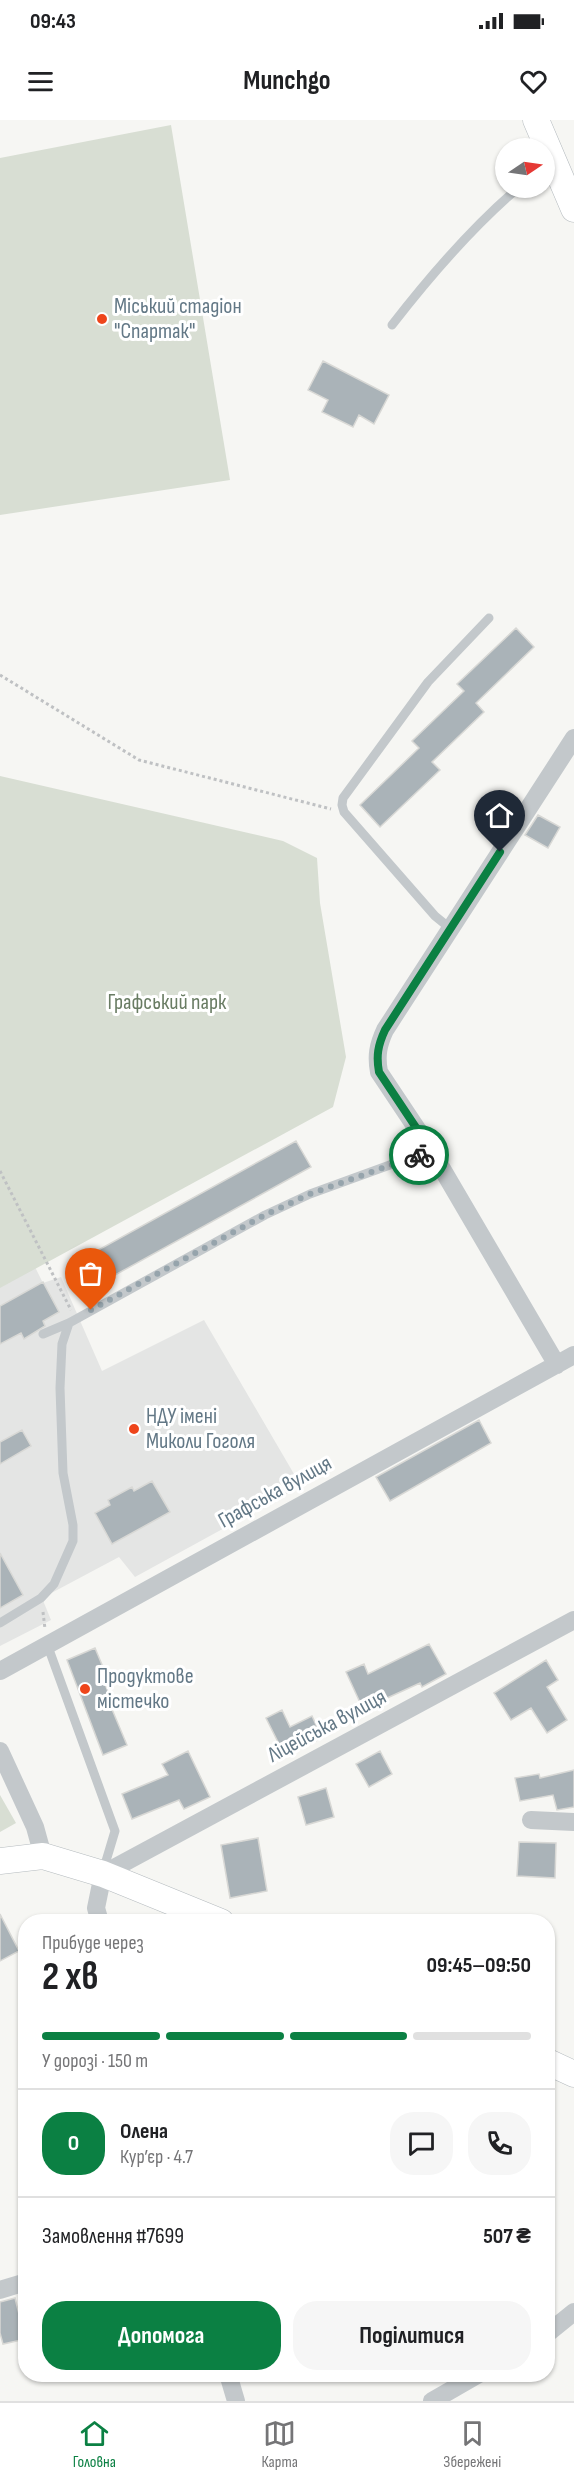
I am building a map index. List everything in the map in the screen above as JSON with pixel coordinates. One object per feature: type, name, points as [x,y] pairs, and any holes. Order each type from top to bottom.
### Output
[{"type":"street","points":[[536,120],[541,138]]},
{"type":"street","points":[[555,174],[574,209]]},
{"type":"street","points":[[557,1365],[431,1150],[379,1072],[377,1059],[378,1045],[385,1030],[574,738]]},
{"type":"street","name":"Графська вулиця","points":[[0,1671],[574,1355]]},
{"type":"street","name":"Ліцейська вулиця","points":[[103,1874],[574,1620]]},
{"type":"street","points":[[0,1750],[35,1827],[43,1856]]},
{"type":"street","points":[[531,1820],[574,1822]]},
{"type":"street","points":[[0,1861],[43,1856],[103,1874],[201,1914]]},
{"type":"street","points":[[98,1914],[96,1908],[103,1874]]},
{"type":"street","points":[[555,2065],[574,2074]]},
{"type":"street","points":[[0,2290],[18,2284]]},
{"type":"street","points":[[555,2327],[574,2312]]},
{"type":"street","points":[[230,2382],[236,2401]]},
{"type":"street","points":[[432,2401],[465,2382]]},
{"type":"lane","points":[[392,325],[437,268],[507,198]]},
{"type":"lane","points":[[451,929],[435,916],[344,812],[343,798],[428,682],[489,618]]},
{"type":"lane","points":[[43,1334],[72,1321],[265,1215],[310,1194],[431,1150]]},
{"type":"lane","points":[[0,1623],[41,1598],[54,1584],[73,1541],[73,1525],[63,1473],[60,1388],[62,1344],[72,1321]]},
{"type":"lane","points":[[47,1644],[115,1831],[103,1874]]},
{"type":"path","points":[[0,675],[140,760],[344,812]]},
{"type":"path","points":[[0,1171],[72,1321]]},
{"type":"path","points":[[41,1598],[47,1644]]},
{"type":"shaded area","name":"НДУ імені Миколи Гоголя","points":[[14,1225],[43,1283],[61,1277],[102,1371],[204,1320],[301,1486],[135,1577],[119,1557],[42,1598],[51,1620],[0,1646],[0,1228]]},
{"type":"green space","name":"Міський стадіон \"Спартак\"","points":[[171,125],[230,480],[0,515],[0,158]]},
{"type":"green space","name":"Графський парк","points":[[0,776],[283,841],[317,858],[320,903],[346,1057],[333,1107],[0,1288]]},
{"type":"green space","points":[[0,1795],[16,1823],[0,1832]]},
{"type":"building","points":[[323,361],[389,395],[374,424],[359,415],[353,427],[322,412],[328,400],[308,390]]},
{"type":"building","points":[[516,628],[534,647],[476,703],[484,712],[432,762],[440,770],[380,827],[360,805],[419,748],[412,741],[464,691],[457,684]]},
{"type":"building","points":[[538,815],[560,827],[548,848],[525,835]]},
{"type":"building","points":[[296,1141],[311,1167],[86,1291],[71,1265]]},
{"type":"building","points":[[43,1282],[59,1312],[43,1321],[45,1326],[24,1339],[21,1333],[0,1344],[0,1306]]},
{"type":"building","points":[[479,1420],[491,1443],[390,1501],[376,1477]]},
{"type":"building","points":[[22,1430],[31,1446],[0,1464],[0,1442]]},
{"type":"building","points":[[152,1481],[170,1512],[112,1544],[95,1513],[110,1505],[108,1500],[132,1487],[134,1491]]},
{"type":"building","points":[[0,1553],[23,1595],[0,1608]]},
{"type":"building","points":[[429,1644],[446,1674],[422,1687],[420,1683],[363,1709],[346,1672],[364,1664],[368,1674]]},
{"type":"building","points":[[95,1648],[105,1672],[101,1674],[109,1694],[106,1695],[127,1745],[103,1755],[67,1660]]},
{"type":"building","points":[[546,1660],[558,1680],[547,1687],[567,1720],[547,1733],[531,1708],[511,1720],[494,1693]]},
{"type":"building","points":[[282,1710],[290,1727],[312,1716],[322,1738],[285,1756],[266,1718]]},
{"type":"building","points":[[188,1751],[210,1797],[184,1809],[179,1800],[132,1819],[122,1794],[168,1775],[162,1764]]},
{"type":"building","points":[[380,1751],[392,1774],[369,1787],[356,1764]]},
{"type":"building","points":[[574,1770],[574,1807],[557,1810],[553,1795],[520,1801],[515,1778],[539,1774],[540,1778]]},
{"type":"building","points":[[326,1788],[334,1817],[306,1825],[298,1797]]},
{"type":"building","points":[[258,1838],[267,1891],[230,1898],[221,1845]]},
{"type":"building","points":[[519,1842],[556,1843],[555,1878],[517,1876]]},
{"type":"building","points":[[0,1914],[18,1952],[0,1961]]},
{"type":"building","points":[[15,2298],[18,2310],[18,2341],[3,2344],[0,2333],[0,2302]]},
{"type":"way so far","points":[[91,1310],[265,1215],[310,1194],[419,1155]]},
{"type":"place","name":"Міський стадіон \"Спартак\"","points":[[102,319]]},
{"type":"place","name":"НДУ імені Миколи Гоголя","points":[[134,1429]]},
{"type":"place","name":"Продуктове містечко","points":[[85,1689]]},
{"type":"route","points":[[419,1155],[431,1150],[379,1072],[378,1045],[385,1030],[500,852]]}]
